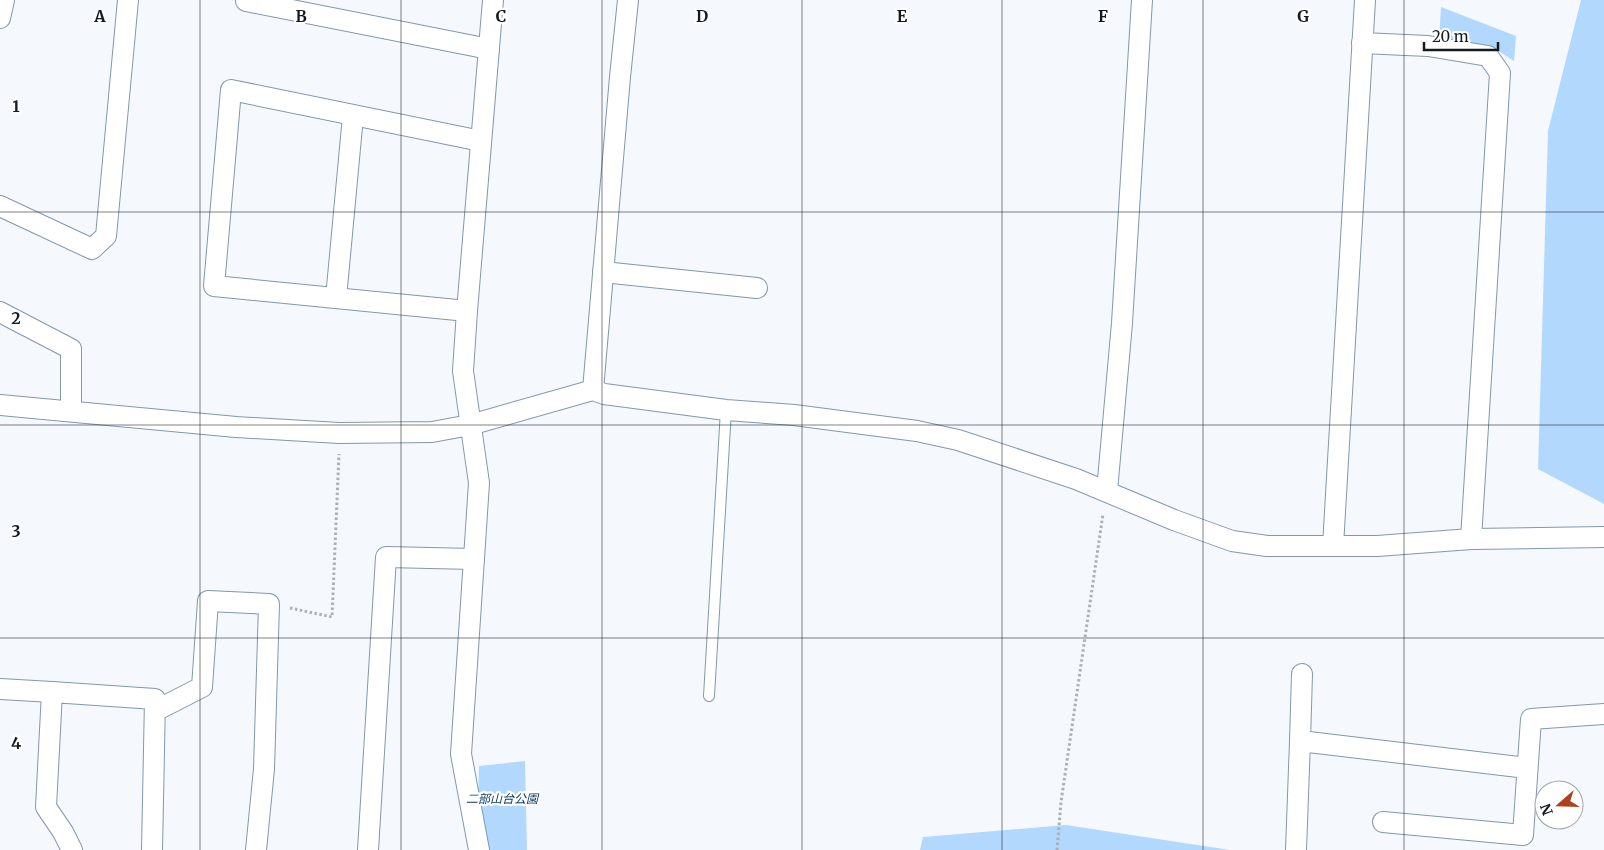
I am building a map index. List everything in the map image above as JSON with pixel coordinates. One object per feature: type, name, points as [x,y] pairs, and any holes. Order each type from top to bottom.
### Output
[{"type":"street","points":[[0,18],[4,0]]},
{"type":"street","points":[[0,206],[92,249],[106,236],[128,0]]},
{"type":"street","points":[[479,850],[461,754],[479,483],[463,371],[493,0]]},
{"type":"street","points":[[592,390],[628,0]]},
{"type":"street","points":[[1106,491],[1122,323],[1142,0]]},
{"type":"street","points":[[1333,546],[1365,0]]},
{"type":"street","points":[[246,1],[488,49]]},
{"type":"street","points":[[1362,43],[1428,46],[1488,56],[1500,73],[1471,539]]},
{"type":"street","points":[[467,311],[214,286],[231,90],[481,141]]},
{"type":"street","points":[[336,298],[353,116]]},
{"type":"street","points":[[603,272],[757,288]]},
{"type":"street","points":[[0,312],[71,349],[71,411]]},
{"type":"street","points":[[0,405],[236,427],[339,433],[432,432],[470,424],[592,390],[604,394],[726,410],[794,415],[917,431],[958,440],[1076,479],[1174,520],[1232,541],[1267,546],[1377,546],[1471,539],[1604,537]]},
{"type":"street","points":[[368,850],[386,557],[474,559]]},
{"type":"street","points":[[155,711],[202,687],[208,601],[270,604],[264,769],[256,850]]},
{"type":"street","points":[[1296,850],[1302,674]]},
{"type":"street","points":[[0,689],[155,699],[152,850]]},
{"type":"street","points":[[52,692],[46,807],[63,832],[72,850]]},
{"type":"street","points":[[1383,822],[1523,835],[1531,719],[1604,714]]},
{"type":"street","points":[[1300,741],[1527,768]]},
{"type":"lane","points":[[709,696],[726,410]]},
{"type":"path","points":[[270,604],[332,617],[339,433]]},
{"type":"path","points":[[1057,850],[1061,802],[1106,491]]},
{"type":"green space","points":[[1581,0],[1604,0],[1604,504],[1538,469],[1548,131]]},
{"type":"green space","points":[[1441,7],[1516,36],[1514,61],[1494,48],[1439,41]]},
{"type":"green space","name":"二部山台公園","points":[[525,761],[527,850],[490,850],[478,802],[479,766]]},
{"type":"green space","points":[[1066,825],[1230,850],[920,850],[923,837]]}]
